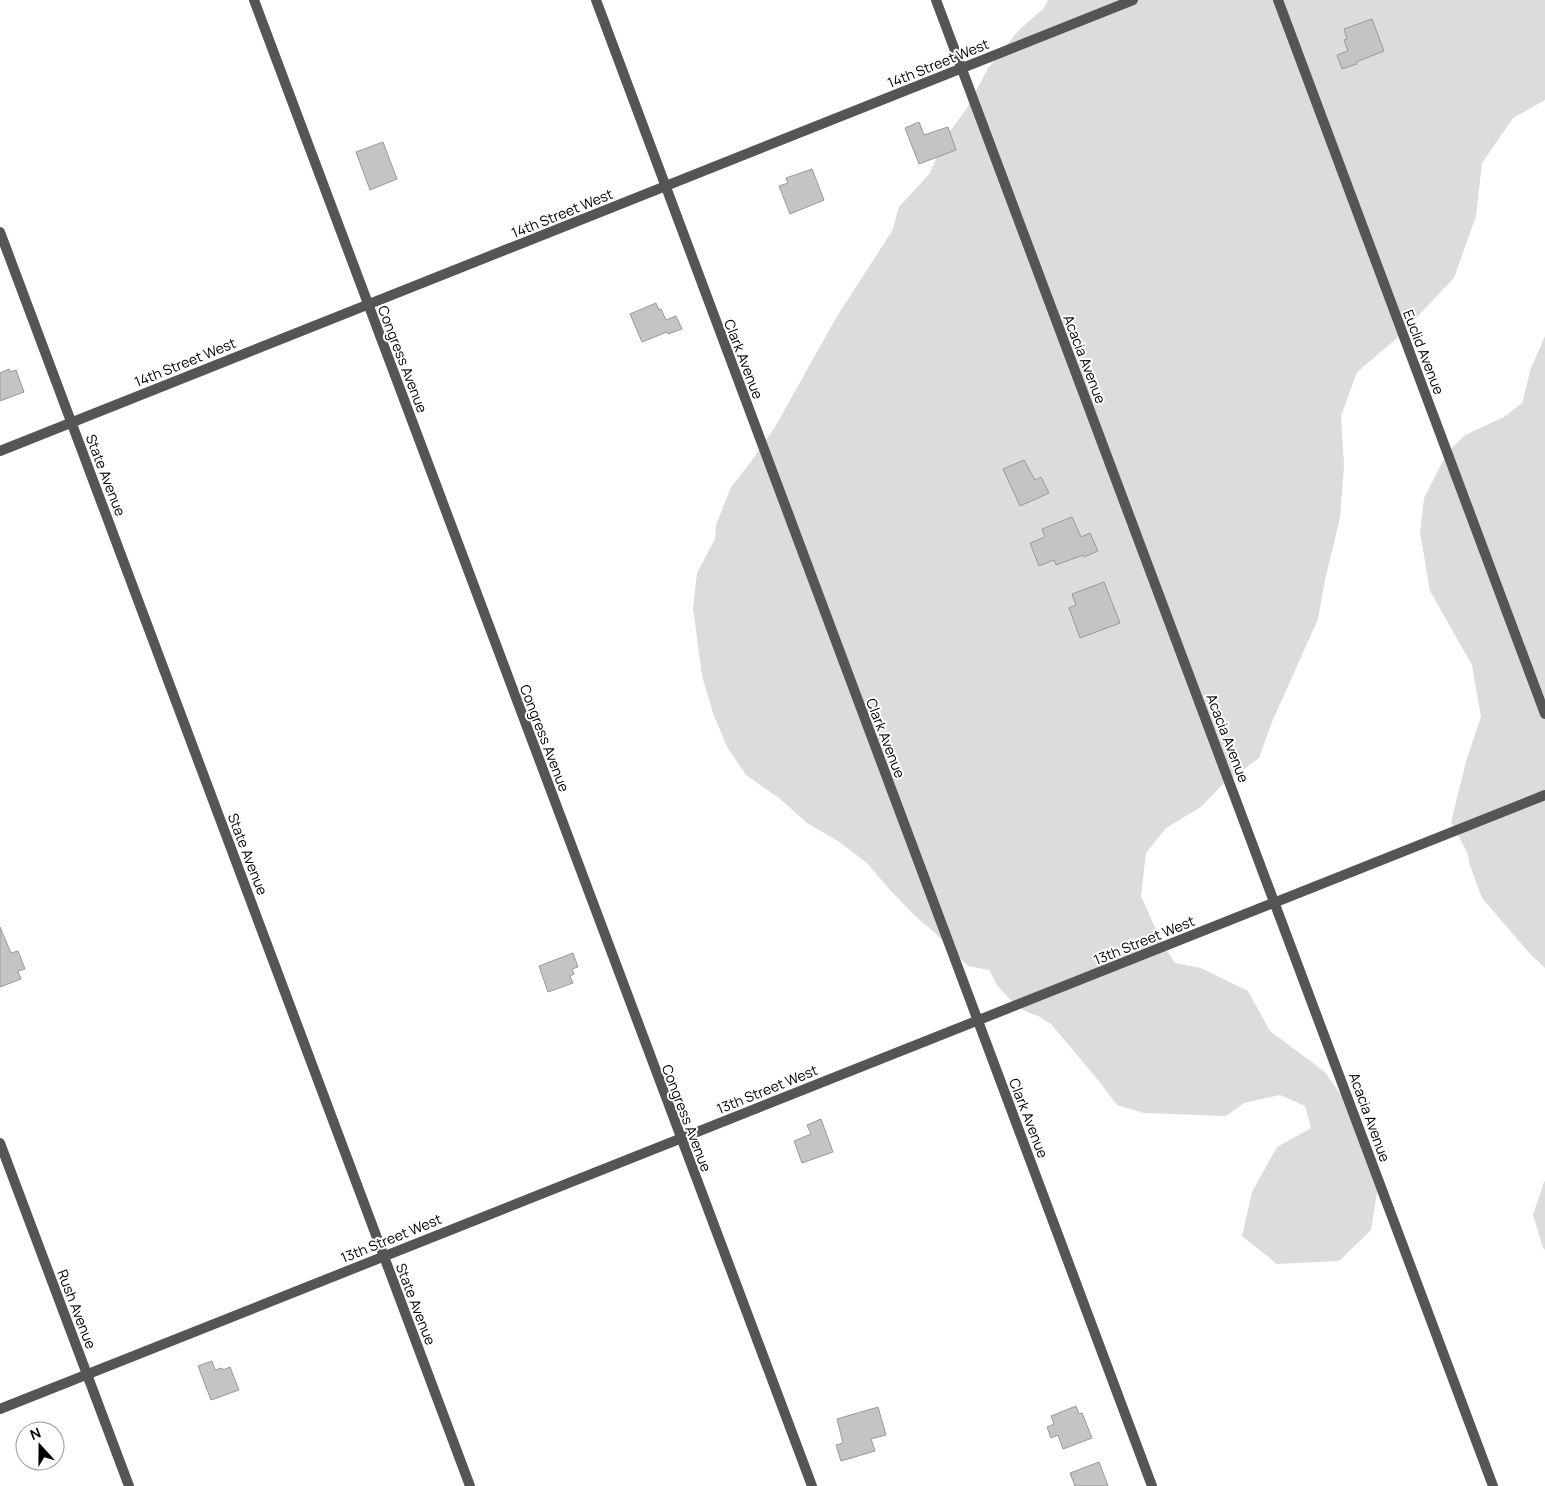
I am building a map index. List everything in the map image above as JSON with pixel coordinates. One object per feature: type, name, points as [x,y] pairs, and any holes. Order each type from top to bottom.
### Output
[{"type":"street","name":"Congress Avenue","points":[[254,0],[812,1486]]},
{"type":"street","name":"Clark Avenue","points":[[596,0],[1152,1486]]},
{"type":"street","name":"Acacia Avenue","points":[[936,0],[1493,1486]]},
{"type":"street","name":"14th Street West","points":[[0,451],[1133,0]]},
{"type":"street","name":"Euclid Avenue","points":[[1278,0],[1545,714]]},
{"type":"street","name":"State Avenue","points":[[0,232],[470,1486]]},
{"type":"street","name":"13th Street West","points":[[0,1409],[1545,794]]},
{"type":"street","name":"Rush Avenue","points":[[0,1142],[129,1486]]},
{"type":"shaded area","points":[[1048,0],[1545,0],[1545,100],[1513,118],[1482,163],[1476,216],[1454,278],[1396,339],[1357,372],[1341,416],[1344,466],[1340,518],[1318,619],[1272,722],[1259,758],[1220,787],[1201,807],[1166,828],[1146,853],[1141,896],[1162,943],[1175,963],[1201,968],[1248,991],[1270,1031],[1325,1072],[1359,1121],[1378,1186],[1371,1230],[1339,1261],[1277,1264],[1242,1236],[1252,1192],[1277,1147],[1311,1128],[1305,1106],[1280,1095],[1244,1103],[1226,1116],[1144,1113],[1117,1105],[1051,1024],[1015,1005],[997,985],[989,970],[968,966],[915,916],[867,863],[838,841],[807,823],[779,798],[746,775],[727,747],[713,713],[702,676],[693,608],[697,573],[715,539],[716,525],[731,487],[775,427],[836,318],[892,231],[899,207],[930,173],[945,138],[967,108],[988,68],[1019,30],[1044,8]]},
{"type":"shaded area","points":[[1545,336],[1545,968],[1530,954],[1482,898],[1469,863],[1468,854],[1451,822],[1467,758],[1481,717],[1472,665],[1430,591],[1420,532],[1424,498],[1447,453],[1465,435],[1504,417],[1522,403],[1531,368]]},
{"type":"shaded area","points":[[1545,1181],[1545,1250],[1533,1215]]},
{"type":"building","points":[[1372,19],[1384,51],[1342,69],[1337,55],[1348,51],[1344,40],[1347,39],[1344,29]]},
{"type":"building","points":[[919,122],[924,135],[948,127],[956,150],[919,164],[905,128]]},
{"type":"building","points":[[383,142],[397,179],[370,190],[356,152]]},
{"type":"building","points":[[812,169],[824,200],[790,214],[779,186],[788,183],[786,178]]},
{"type":"building","points":[[656,303],[666,320],[676,316],[682,329],[668,334],[667,332],[642,342],[630,314]]},
{"type":"building","points":[[9,369],[10,372],[16,370],[24,392],[0,401],[0,373]]},
{"type":"building","points":[[1024,460],[1035,480],[1041,477],[1049,493],[1020,506],[1003,469]]},
{"type":"building","points":[[1072,517],[1081,537],[1090,533],[1098,551],[1056,565],[1054,560],[1039,566],[1030,543],[1045,537],[1042,529]]},
{"type":"building","points":[[1104,582],[1120,623],[1080,638],[1069,608],[1076,605],[1072,594]]},
{"type":"building","points":[[0,927],[11,953],[18,951],[25,969],[18,971],[21,979],[0,987]]},
{"type":"building","points":[[573,953],[578,967],[572,969],[574,974],[570,976],[573,983],[548,992],[539,966]]},
{"type":"building","points":[[821,1119],[833,1152],[802,1163],[794,1141],[811,1134],[807,1125]]},
{"type":"building","points":[[212,1361],[215,1370],[222,1368],[223,1370],[230,1367],[239,1390],[211,1400],[198,1366]]},
{"type":"building","points":[[1076,1406],[1079,1414],[1082,1413],[1092,1438],[1063,1449],[1058,1435],[1051,1438],[1047,1427],[1054,1424],[1051,1416]]},
{"type":"building","points":[[878,1407],[886,1435],[871,1439],[875,1451],[841,1461],[836,1445],[843,1443],[837,1419]]},
{"type":"building","points":[[1099,1462],[1108,1486],[1075,1486],[1070,1473]]}]
